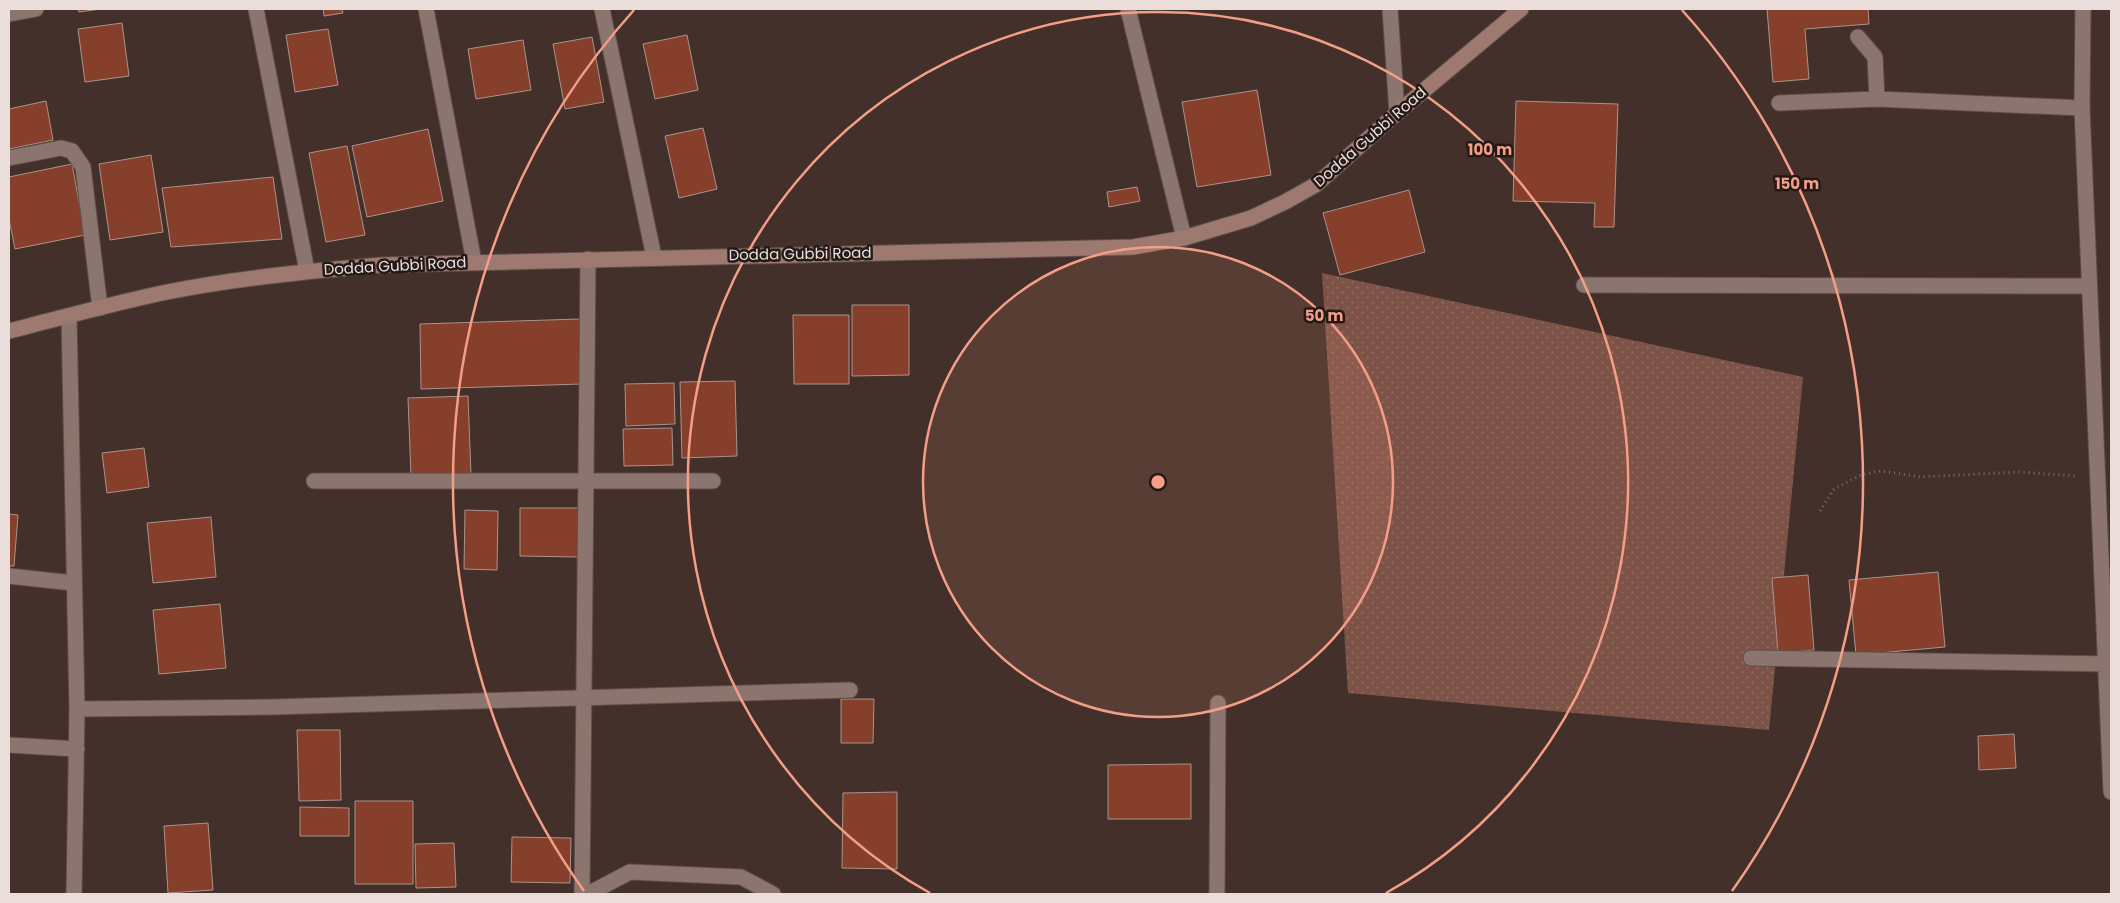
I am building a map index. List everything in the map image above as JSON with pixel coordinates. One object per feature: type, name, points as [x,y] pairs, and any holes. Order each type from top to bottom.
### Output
[{"type":"main road","name":"Dodda Gubbi Road","points":[[9,331],[204,285],[307,271],[382,265],[1133,247],[1184,238],[1251,218],[1317,184],[1515,11]]},
{"type":"street","points":[[9,14],[36,9]]},
{"type":"street","points":[[256,9],[307,271]]},
{"type":"street","points":[[426,9],[474,262]]},
{"type":"street","points":[[602,9],[654,257]]},
{"type":"street","points":[[1128,9],[1184,238]]},
{"type":"street","points":[[1390,9],[1397,113]]},
{"type":"street","points":[[2083,9],[2082,108],[2108,664],[2111,792]]},
{"type":"street","points":[[1858,37],[1874,57],[1877,99]]},
{"type":"street","points":[[1779,103],[1877,99],[2082,108]]},
{"type":"street","points":[[9,158],[61,148],[72,151],[83,167],[100,308]]},
{"type":"street","points":[[582,894],[588,259]]},
{"type":"street","points":[[1584,285],[2090,286]]},
{"type":"street","points":[[69,316],[77,709],[74,894]]},
{"type":"street","points":[[314,481],[713,481]]},
{"type":"street","points":[[9,576],[73,583]]},
{"type":"street","points":[[1751,658],[2108,664]]},
{"type":"street","points":[[77,709],[273,707],[850,690]]},
{"type":"street","points":[[1217,894],[1218,703]]},
{"type":"street","points":[[9,745],[77,749]]},
{"type":"street","points":[[588,894],[630,872],[741,876],[773,894]]},
{"type":"path","points":[[1820,511],[1834,489],[1861,475],[1881,471],[1921,477],[2020,472],[2066,477],[2098,475]]},
{"type":"shaded area","points":[[1322,273],[1803,377],[1769,730],[1348,693]]},
{"type":"building","points":[[78,9],[101,9],[79,12]]},
{"type":"building","points":[[323,9],[342,9],[343,13],[324,16]]},
{"type":"building","points":[[1767,9],[1868,9],[1869,24],[1805,29],[1809,79],[1773,82]]},
{"type":"building","points":[[122,23],[129,76],[85,82],[78,29]]},
{"type":"building","points":[[328,29],[338,85],[295,92],[286,35]]},
{"type":"building","points":[[687,35],[698,90],[655,99],[643,44]]},
{"type":"building","points":[[592,37],[604,102],[565,109],[553,44]]},
{"type":"building","points":[[523,40],[531,90],[476,99],[468,49]]},
{"type":"building","points":[[1257,90],[1271,175],[1197,187],[1182,102]]},
{"type":"building","points":[[46,101],[53,140],[9,149],[9,109]]},
{"type":"building","points":[[1516,101],[1618,104],[1614,227],[1594,227],[1595,203],[1513,201]]},
{"type":"building","points":[[703,128],[717,189],[679,198],[665,136]]},
{"type":"building","points":[[428,129],[443,201],[367,217],[352,146]]},
{"type":"building","points":[[347,146],[365,235],[326,242],[309,153]]},
{"type":"building","points":[[151,155],[163,232],[110,240],[99,164]]},
{"type":"building","points":[[72,164],[85,235],[15,249],[9,219],[9,177]]},
{"type":"building","points":[[273,177],[282,239],[171,247],[162,188]]},
{"type":"building","points":[[1137,187],[1140,201],[1109,207],[1107,192]]},
{"type":"building","points":[[1409,190],[1425,252],[1340,275],[1323,213]]},
{"type":"building","points":[[852,305],[909,305],[909,375],[852,376]]},
{"type":"building","points":[[793,315],[849,315],[849,384],[794,384]]},
{"type":"building","points":[[580,319],[582,384],[421,389],[420,324]]},
{"type":"building","points":[[735,381],[737,456],[682,458],[680,382]]},
{"type":"building","points":[[674,383],[675,424],[626,426],[625,384]]},
{"type":"building","points":[[468,396],[471,475],[411,476],[408,398]]},
{"type":"building","points":[[672,428],[673,465],[624,466],[623,429]]},
{"type":"building","points":[[144,448],[149,487],[107,493],[102,453]]},
{"type":"building","points":[[520,508],[579,508],[578,557],[520,556]]},
{"type":"building","points":[[465,510],[498,511],[497,570],[464,569]]},
{"type":"building","points":[[9,514],[18,515],[14,566],[9,566]]},
{"type":"building","points":[[211,517],[216,577],[153,583],[147,523]]},
{"type":"building","points":[[1938,572],[1945,647],[1856,655],[1849,580]]},
{"type":"building","points":[[1808,575],[1814,650],[1778,653],[1772,578]]},
{"type":"building","points":[[220,604],[226,668],[159,674],[153,610]]},
{"type":"building","points":[[841,699],[874,699],[873,743],[841,743]]},
{"type":"building","points":[[297,730],[340,730],[341,800],[299,801]]},
{"type":"building","points":[[2014,734],[2016,768],[1979,770],[1978,736]]},
{"type":"building","points":[[1191,764],[1191,819],[1108,819],[1108,765]]},
{"type":"building","points":[[897,792],[897,869],[842,868],[843,793]]},
{"type":"building","points":[[355,801],[413,801],[413,884],[355,884]]},
{"type":"building","points":[[300,807],[349,808],[349,836],[300,836]]},
{"type":"building","points":[[208,823],[213,890],[168,893],[164,826]]},
{"type":"building","points":[[512,837],[571,838],[570,883],[511,882]]},
{"type":"building","points":[[454,843],[456,887],[416,888],[415,844]]}]
